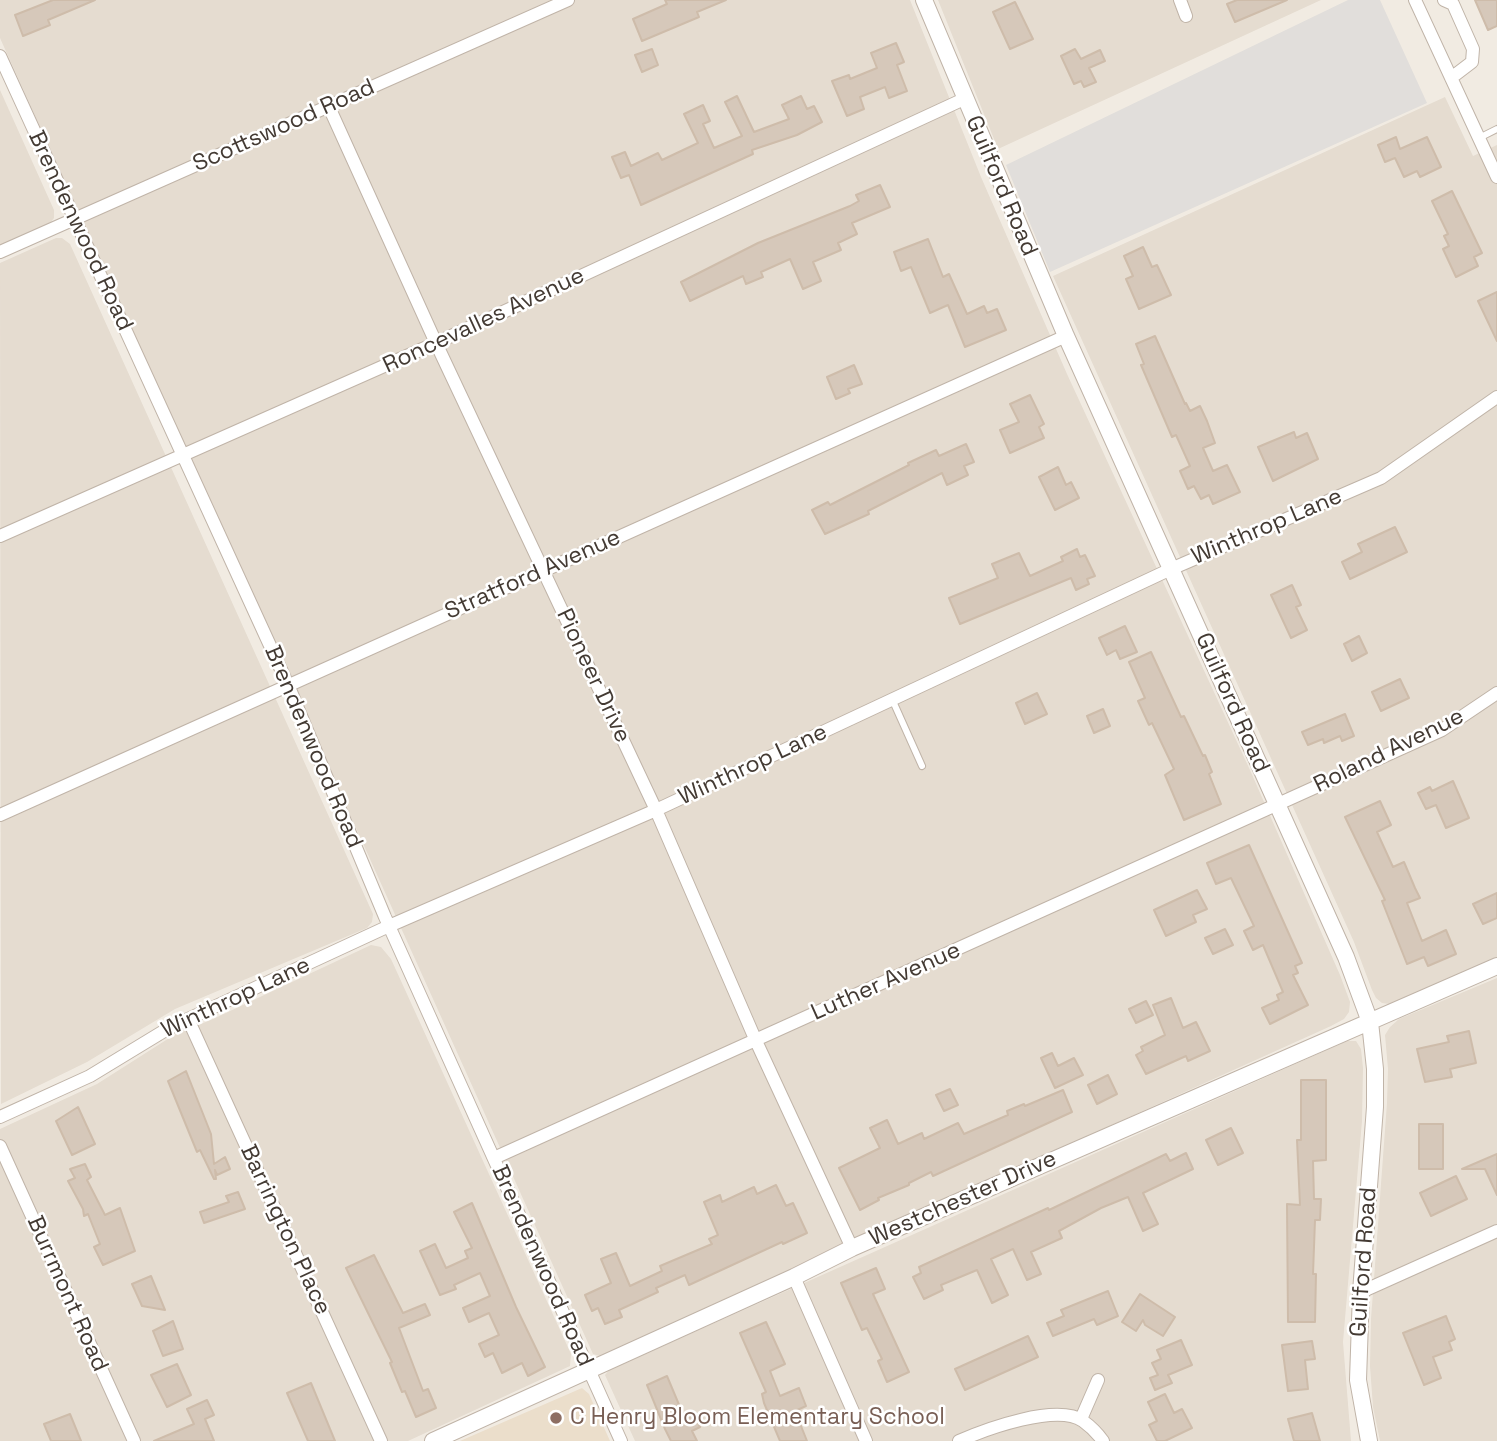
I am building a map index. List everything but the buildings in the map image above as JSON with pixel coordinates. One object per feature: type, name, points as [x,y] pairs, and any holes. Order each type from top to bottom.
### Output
[{"type":"street","name":"Scottswood Road","points":[[0,252],[568,0]]},
{"type":"street","name":"Guilford Road","points":[[924,0],[1066,336],[1346,957],[1370,1022],[1375,1069],[1375,1107],[1357,1381],[1369,1441]]},
{"type":"street","points":[[1180,0],[1186,16]]},
{"type":"street","points":[[1415,0],[1497,177]]},
{"type":"street","points":[[1444,0],[1453,4],[1474,49],[1472,62],[1451,78]]},
{"type":"street","name":"Brendenwood Road","points":[[0,56],[289,687],[389,926],[621,1441]]},
{"type":"street","name":"Roncevalles Avenue","points":[[0,536],[436,343],[964,99]]},
{"type":"street","name":"Pioneer Drive","points":[[329,107],[436,343],[656,810],[756,1041],[852,1248]]},
{"type":"street","name":"Stratford Avenue","points":[[0,815],[1066,336]]},
{"type":"street","name":"Winthrop Lane","points":[[0,1118],[90,1076],[188,1019],[389,926],[656,810],[1171,569],[1381,478],[1497,397]]},
{"type":"street","name":"Roland Avenue","points":[[1278,805],[1442,730],[1497,694]]},
{"type":"street","name":"Luther Avenue","points":[[494,1158],[1278,805]]},
{"type":"street","name":"Westchester Drive","points":[[433,1441],[852,1248],[1497,966]]},
{"type":"street","name":"Barrington Place","points":[[188,1019],[381,1441]]},
{"type":"street","name":"Burrmont Road","points":[[0,1146],[134,1441]]},
{"type":"street","points":[[1361,1292],[1497,1231]]},
{"type":"street","points":[[794,1277],[866,1441]]},
{"type":"street","points":[[1081,1419],[1098,1380]]},
{"type":"street","points":[[960,1441],[1033,1417],[1053,1415],[1081,1419],[1102,1441]]},
{"type":"lane","points":[[1479,138],[1497,130]]},
{"type":"lane","points":[[892,699],[922,766]]},
{"type":"shaded area","points":[[0,0],[910,0],[981,177],[1067,374],[1250,770],[1340,975],[1350,1002],[1349,1012],[1344,1019],[600,1356],[593,1354],[0,38]]},
{"type":"shaded area","points":[[938,0],[1321,0],[998,149]]},
{"type":"shaded area","points":[[1348,0],[1380,0],[1427,103],[1050,272],[1006,165]]},
{"type":"shaded area","points":[[0,90],[54,210],[54,218],[48,226],[0,248]]},
{"type":"shaded area","points":[[1445,97],[1473,156],[1497,145],[1497,957],[1389,1004],[1382,1003],[1372,990],[1354,942],[1053,276]]},
{"type":"shaded area","points":[[56,238],[62,238],[70,244],[373,914],[372,922],[367,928],[175,1009],[87,1062],[1,1104],[0,263]]},
{"type":"shaded area","points":[[371,945],[381,947],[391,959],[571,1354],[570,1366],[408,1441],[0,1441],[0,1129],[97,1084],[174,1035]]},
{"type":"shaded area","points":[[1497,978],[1497,1441],[1380,1441],[1373,1407],[1370,1366],[1387,1103],[1385,1035],[1399,1019]]},
{"type":"shaded area","points":[[1347,1041],[1356,1041],[1361,1049],[1363,1068],[1362,1121],[1343,1342],[1351,1441],[635,1441],[605,1375],[609,1370]]},
{"type":"shaded area","name":"C Henry Bloom Elementary School","points":[[582,1388],[589,1394],[610,1441],[460,1441]]},
{"type":"place","name":"C Henry Bloom Elementary School","points":[[556,1418]]}]
